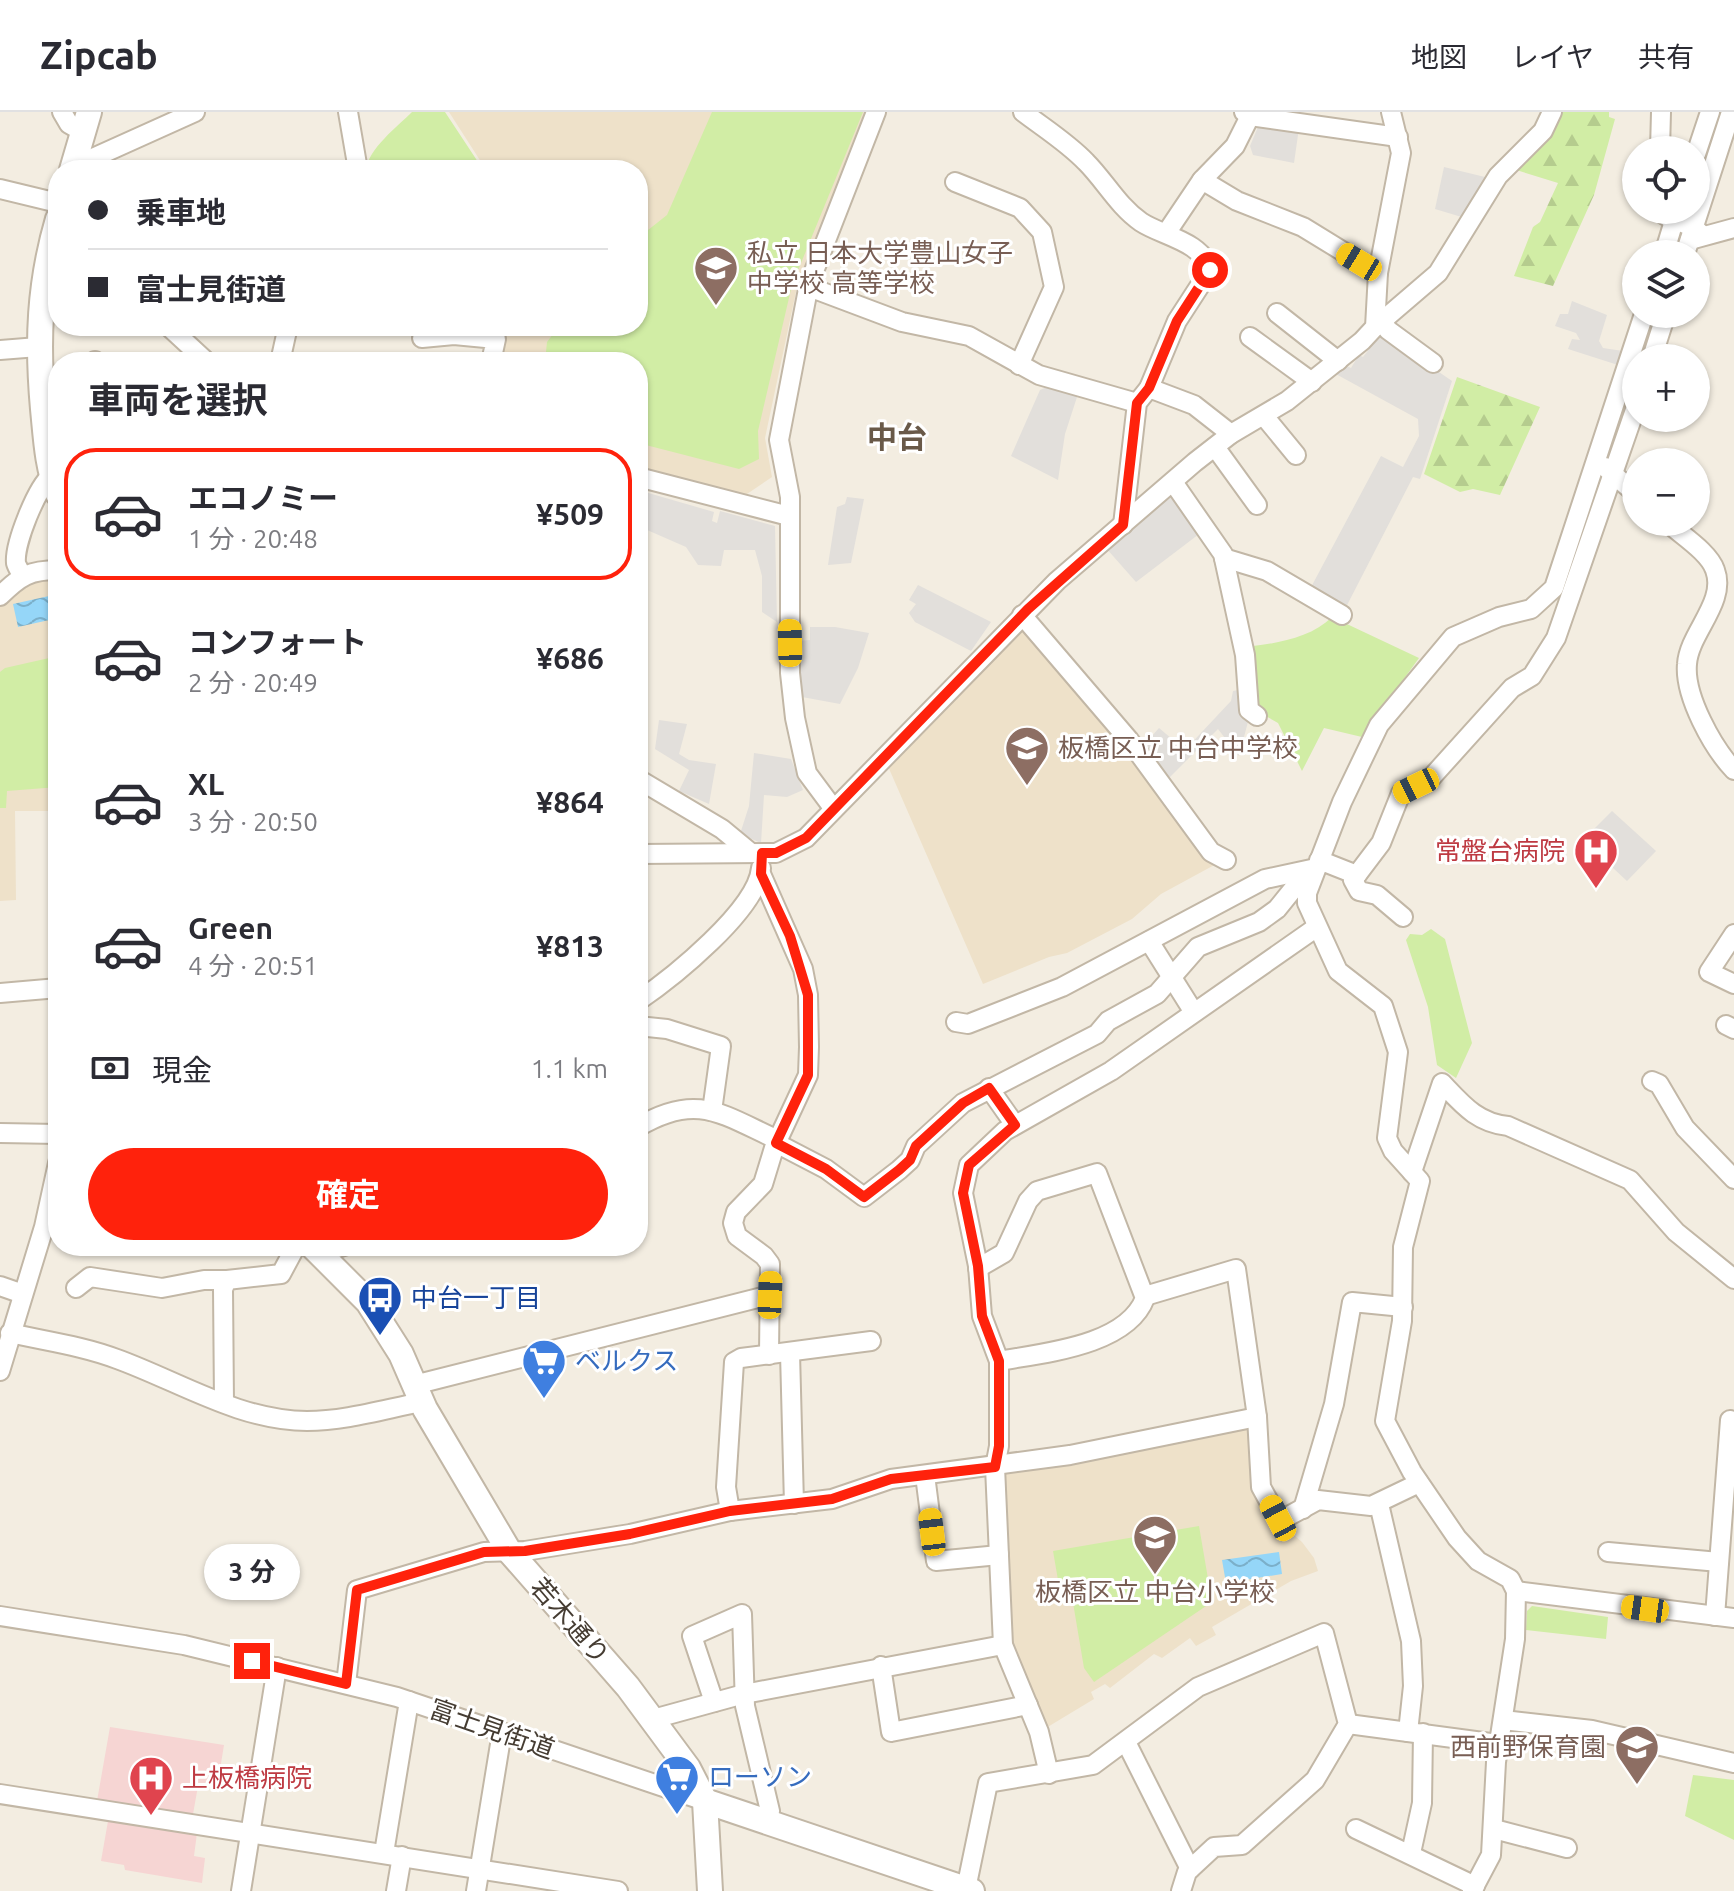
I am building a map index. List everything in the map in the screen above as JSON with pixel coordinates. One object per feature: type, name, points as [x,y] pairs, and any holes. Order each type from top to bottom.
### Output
[{"type":"street","points":[[62,112],[69,124],[86,122],[75,160]]},
{"type":"street","points":[[88,160],[195,112]]},
{"type":"street","points":[[348,112],[356,160]]},
{"type":"street","points":[[833,808],[807,773],[795,718],[790,673],[787,467],[779,440],[809,287],[876,112]]},
{"type":"street","points":[[1023,112],[1086,162],[1114,196],[1142,222],[1167,232],[1201,255],[1210,270],[1177,321],[1149,388],[1137,403],[1123,525]]},
{"type":"street","points":[[1379,324],[1378,273],[1401,153],[1391,112]]},
{"type":"street","points":[[648,854],[776,853],[806,838],[1022,615],[1215,447],[1312,382],[1438,273],[1498,176],[1543,131],[1552,112]]},
{"type":"street","points":[[1660,136],[1661,112]]},
{"type":"street","points":[[1702,136],[1710,112]]},
{"type":"street","points":[[1693,239],[1731,112]]},
{"type":"street","points":[[1167,232],[1202,180],[1235,146],[1247,114],[1398,137]]},
{"type":"street","points":[[1202,180],[1237,201],[1303,227],[1378,273]]},
{"type":"street","points":[[955,182],[1020,208],[1042,232],[1054,287],[1019,365]]},
{"type":"street","points":[[0,189],[48,201]]},
{"type":"street","points":[[1680,224],[1693,239]]},
{"type":"street","points":[[1693,239],[1734,228]]},
{"type":"street","points":[[48,262],[41,292],[38,347],[48,433]]},
{"type":"street","points":[[809,287],[902,322],[969,336],[1019,365],[1065,384],[1137,403]]},
{"type":"street","points":[[1277,313],[1338,361]]},
{"type":"street","points":[[1379,324],[1433,363]]},
{"type":"street","points":[[1356,1829],[1411,1853],[1473,1888],[1491,1855],[1498,1744],[1515,1639],[1516,1591],[1510,1579],[1472,1556],[1419,1483],[1385,1421],[1403,1307],[1403,1247],[1420,1181],[1387,1138],[1398,1052],[1383,1006],[1338,971],[1307,903],[1315,870],[1379,725],[1453,637],[1499,617],[1519,615],[1548,596],[1597,460],[1639,328]]},
{"type":"street","points":[[179,336],[196,352]]},
{"type":"street","points":[[422,338],[435,336]]},
{"type":"street","points":[[486,336],[496,339],[493,352]]},
{"type":"street","points":[[1250,337],[1312,382]]},
{"type":"street","points":[[0,350],[38,347]]},
{"type":"street","points":[[1149,388],[1194,405],[1231,434]]},
{"type":"street","points":[[1264,416],[1296,455]]},
{"type":"street","points":[[1403,917],[1377,895],[1359,891],[1353,880],[1381,843],[1401,793],[1430,779],[1512,688],[1532,676],[1565,621],[1628,432]]},
{"type":"street","points":[[1215,447],[1257,505]]},
{"type":"street","points":[[1597,460],[1622,481]]},
{"type":"street","points":[[648,480],[789,516]]},
{"type":"street","points":[[1173,482],[1224,558],[1245,655],[1249,710],[1257,716]]},
{"type":"street","points":[[22,575],[16,563],[24,534],[41,483],[48,484]]},
{"type":"street","points":[[1682,536],[1710,561],[1715,570],[1716,593],[1687,664],[1697,711],[1707,733],[1734,770]]},
{"type":"street","points":[[1224,558],[1267,571],[1342,615]]},
{"type":"street","points":[[0,596],[22,575],[33,570],[48,570]]},
{"type":"street","points":[[1022,615],[1129,740],[1211,852],[1226,860]]},
{"type":"street","points":[[648,785],[756,853],[761,874],[806,976],[808,1075],[777,1142],[763,1184],[736,1212],[733,1223],[737,1236],[770,1264],[769,1355]]},
{"type":"street","points":[[648,1122],[681,1107],[712,1111],[826,1169],[864,1197],[910,1160],[916,1146],[963,1103],[1097,1034],[1108,1021],[1144,1004],[1198,947],[1259,922],[1277,909],[1294,888],[1315,870]]},
{"type":"street","points":[[956,1022],[968,1024],[1062,987],[1244,889],[1265,874],[1315,870],[1357,875]]},
{"type":"street","points":[[648,993],[711,943],[761,874]]},
{"type":"street","points":[[1049,1774],[1039,1732],[1003,1645],[995,1467],[999,1446],[999,1361],[982,1316],[978,1268],[963,1193],[965,1177],[969,1165],[982,1150],[1015,1125],[1111,1071],[1317,927]]},
{"type":"street","points":[[1734,934],[1709,972],[1734,984]]},
{"type":"street","points":[[1149,941],[1193,1011]]},
{"type":"street","points":[[0,993],[48,989]]},
{"type":"street","points":[[648,1027],[667,1029],[721,1046],[712,1111]]},
{"type":"street","points":[[1412,1172],[1441,1079],[1468,1110],[1489,1124],[1508,1126],[1630,1180],[1676,1232],[1734,1279]]},
{"type":"street","points":[[1652,1081],[1659,1084],[1685,1128],[1734,1179]]},
{"type":"street","points":[[989,1088],[1015,1125]]},
{"type":"street","points":[[0,1133],[48,1134]]},
{"type":"street","points":[[978,1268],[1004,1253],[1028,1201],[1037,1191],[1097,1173],[1145,1296],[1140,1312],[1093,1341],[999,1361]]},
{"type":"street","points":[[0,1371],[23,1294],[48,1235]]},
{"type":"street","points":[[76,1288],[90,1277],[162,1288],[204,1280],[281,1274],[291,1256]]},
{"type":"street","name":"若木通り","points":[[331,1256],[368,1302],[401,1354],[418,1394],[509,1551],[653,1719],[705,1801],[710,1891]]},
{"type":"street","points":[[1145,1296],[1236,1269],[1257,1417],[1261,1487],[1278,1518],[1318,1500],[1379,1504],[1419,1483]]},
{"type":"street","points":[[224,1403],[223,1289],[227,1280]]},
{"type":"street","points":[[0,1286],[23,1294]]},
{"type":"street","points":[[10,1333],[112,1357],[224,1403],[307,1421],[418,1394],[770,1295]]},
{"type":"street","points":[[1303,1509],[1334,1404],[1352,1302],[1403,1307]]},
{"type":"street","points":[[730,1511],[726,1487],[734,1362],[871,1341]]},
{"type":"street","points":[[790,1353],[794,1504]]},
{"type":"street","points":[[346,1684],[357,1590],[484,1552],[630,1534],[730,1511],[832,1499],[874,1483],[1070,1455],[1257,1417]]},
{"type":"street","points":[[1516,1591],[1724,1617],[1719,1562],[1728,1518],[1730,1420],[1734,1421]]},
{"type":"street","points":[[925,1475],[936,1561],[999,1555]]},
{"type":"street","points":[[1379,1504],[1411,1641],[1422,1803],[1411,1853]]},
{"type":"street","points":[[1608,1552],[1719,1562]]},
{"type":"street","points":[[714,1702],[692,1636],[742,1614],[744,1694],[770,1811],[767,1822]]},
{"type":"street","name":"富士見街道","points":[[0,1616],[184,1645],[409,1701],[959,1889]]},
{"type":"street","points":[[959,1889],[988,1783],[1093,1765],[1198,1687],[1324,1633],[1348,1724],[1315,1780],[1242,1845],[1214,1847],[1190,1869],[1181,1891]]},
{"type":"street","points":[[653,1719],[744,1694],[1003,1645]]},
{"type":"street","points":[[881,1666],[891,1732],[1028,1705]]},
{"type":"street","points":[[241,1891],[277,1667]]},
{"type":"street","points":[[396,1891],[393,1855],[409,1701]]},
{"type":"street","points":[[1503,1720],[1592,1730],[1734,1763]]},
{"type":"street","points":[[1348,1724],[1498,1744]]},
{"type":"street","points":[[476,1891],[502,1732]]},
{"type":"street","points":[[1126,1742],[1190,1869]]},
{"type":"street","points":[[0,1794],[618,1891]]},
{"type":"street","points":[[1494,1829],[1567,1848]]},
{"type":"shaded area","name":"私立 日本大学豊山女子 中学校 高等学校","points":[[449,112],[867,112],[797,287],[765,438],[772,477],[744,496],[648,472],[648,352],[496,352],[493,336],[648,336],[648,160],[480,160]]},
{"type":"shaded area","points":[[1260,122],[1299,128],[1294,163],[1253,155],[1250,146]]},
{"type":"shaded area","points":[[1444,167],[1489,178],[1465,218],[1435,209]]},
{"type":"shaded area","points":[[1572,301],[1607,315],[1599,341],[1603,348],[1622,351],[1618,365],[1568,349],[1572,339],[1580,340],[1576,333],[1555,326],[1560,314],[1568,314]]},
{"type":"shaded area","points":[[1382,333],[1452,381],[1420,479],[1413,477],[1344,611],[1309,591],[1381,456],[1403,467],[1419,436],[1418,419],[1334,373],[1345,365],[1351,368],[1359,355],[1363,357]]},
{"type":"shaded area","points":[[1049,386],[1078,394],[1065,434],[1058,480],[1011,456],[1040,390]]},
{"type":"shaded area","points":[[648,493],[714,512],[712,521],[717,523],[720,511],[775,526],[777,622],[762,612],[762,576],[755,550],[724,550],[721,566],[698,565],[686,547],[648,530]]},
{"type":"shaded area","points":[[1173,493],[1203,531],[1136,582],[1106,548]]},
{"type":"shaded area","points":[[847,497],[864,499],[851,563],[828,565],[837,507],[845,504]]},
{"type":"shaded area","points":[[34,581],[48,581],[48,811],[15,811],[16,900],[0,901],[0,607],[16,590]]},
{"type":"shaded area","points":[[918,585],[991,622],[971,651],[915,622],[909,613],[916,604],[909,600]]},
{"type":"shaded area","points":[[810,627],[835,627],[869,633],[858,668],[840,704],[802,697],[797,641],[810,640]]},
{"type":"shaded area","name":"板橋区立 中台中学校","points":[[1020,629],[1027,629],[1218,863],[1161,894],[1132,919],[1067,953],[1049,957],[983,984],[887,764]]},
{"type":"shaded area","points":[[1238,690],[1239,708],[1249,718],[1239,756],[1218,729],[1169,778],[1145,744],[1159,728],[1185,750],[1231,701],[1233,691]]},
{"type":"shaded area","points":[[659,720],[687,724],[679,754],[689,760],[716,764],[709,804],[679,791],[689,770],[655,749]]},
{"type":"shaded area","points":[[754,753],[791,759],[803,790],[787,797],[764,795],[761,843],[740,834],[749,806]]},
{"type":"shaded area","points":[[1612,811],[1656,851],[1627,881],[1583,840]]},
{"type":"shaded area","name":"板橋区立 中台小学校","points":[[1246,1423],[1253,1428],[1281,1524],[1302,1542],[1314,1558],[1318,1571],[1291,1581],[1212,1627],[1216,1635],[1196,1646],[1190,1638],[1162,1658],[1154,1654],[1110,1688],[1105,1684],[1091,1692],[1094,1699],[1046,1728],[1008,1639],[1001,1479],[1004,1472]]},
{"type":"shaded area","name":"上板橋病院","points":[[110,1727],[224,1745],[217,1788],[198,1786],[190,1831],[197,1833],[194,1856],[205,1858],[202,1883],[125,1870],[124,1865],[101,1861],[111,1804],[97,1801]]},
{"type":"green space","points":[[412,112],[445,112],[477,160],[369,160]]},
{"type":"green space","name":"私立 日本大学豊山女子 中学校 高等学校","points":[[712,112],[863,112],[792,285],[758,431],[759,459],[739,469],[648,446],[648,352],[546,352],[552,336],[648,336],[648,230],[667,215]]},
{"type":"green space","points":[[1560,112],[1609,112],[1609,117],[1615,119],[1594,195],[1553,286],[1514,276],[1533,227],[1540,222],[1558,183],[1513,169]]},
{"type":"green space","points":[[1457,377],[1540,407],[1500,495],[1473,489],[1460,492],[1424,474]]},
{"type":"green space","points":[[1332,617],[1419,658],[1362,737],[1324,728],[1302,771],[1278,723],[1255,710],[1253,646],[1305,634]]},
{"type":"green space","points":[[48,658],[48,788],[7,791],[6,808],[0,808],[0,672],[5,668]]},
{"type":"green space","points":[[1431,929],[1445,939],[1472,1043],[1456,1078],[1437,1065],[1428,1007],[1406,940],[1410,934],[1422,935]]},
{"type":"green space","points":[[1199,1526],[1212,1602],[1094,1682],[1084,1668],[1069,1579],[1058,1580],[1053,1551]]},
{"type":"green space","points":[[1532,1606],[1608,1617],[1606,1639],[1526,1630],[1527,1611]]},
{"type":"green space","points":[[1693,1775],[1734,1780],[1734,1840],[1685,1816]]},
{"type":"water","points":[[48,596],[48,620],[18,627],[13,604]]},
{"type":"water","points":[[1279,1552],[1282,1574],[1226,1583],[1222,1560]]},
{"type":"place","name":"私立 日本大学豊山女子 中学校 高等学校","points":[[716,307]]},
{"type":"place","name":"板橋区立 中台中学校","points":[[1027,787]]},
{"type":"place","name":"常盤台病院","points":[[1596,890]]},
{"type":"place","name":"中台一丁目","points":[[380,1337]]},
{"type":"place","name":"ベルクス","points":[[544,1400]]},
{"type":"place","name":"板橋区立 中台小学校","points":[[1155,1576]]},
{"type":"place","name":"西前野保育園","points":[[1637,1786]]},
{"type":"place","name":"ローソン","points":[[677,1816]]},
{"type":"place","name":"上板橋病院","points":[[151,1817]]},
{"type":"district","name":"中台","points":[[897,438]]},
{"type":"route","points":[[252,1661],[346,1684],[357,1590],[484,1552],[525,1551],[630,1534],[730,1511],[832,1499],[891,1479],[995,1467],[999,1446],[999,1361],[982,1316],[978,1266],[963,1193],[969,1165],[982,1150],[1015,1125],[989,1088],[963,1103],[916,1146],[910,1160],[864,1197],[826,1169],[776,1143],[794,1111],[808,1075],[808,995],[803,969],[761,874],[762,853],[776,853],[806,838],[1028,609],[1123,525],[1137,403],[1149,388],[1177,321],[1210,270]]}]
